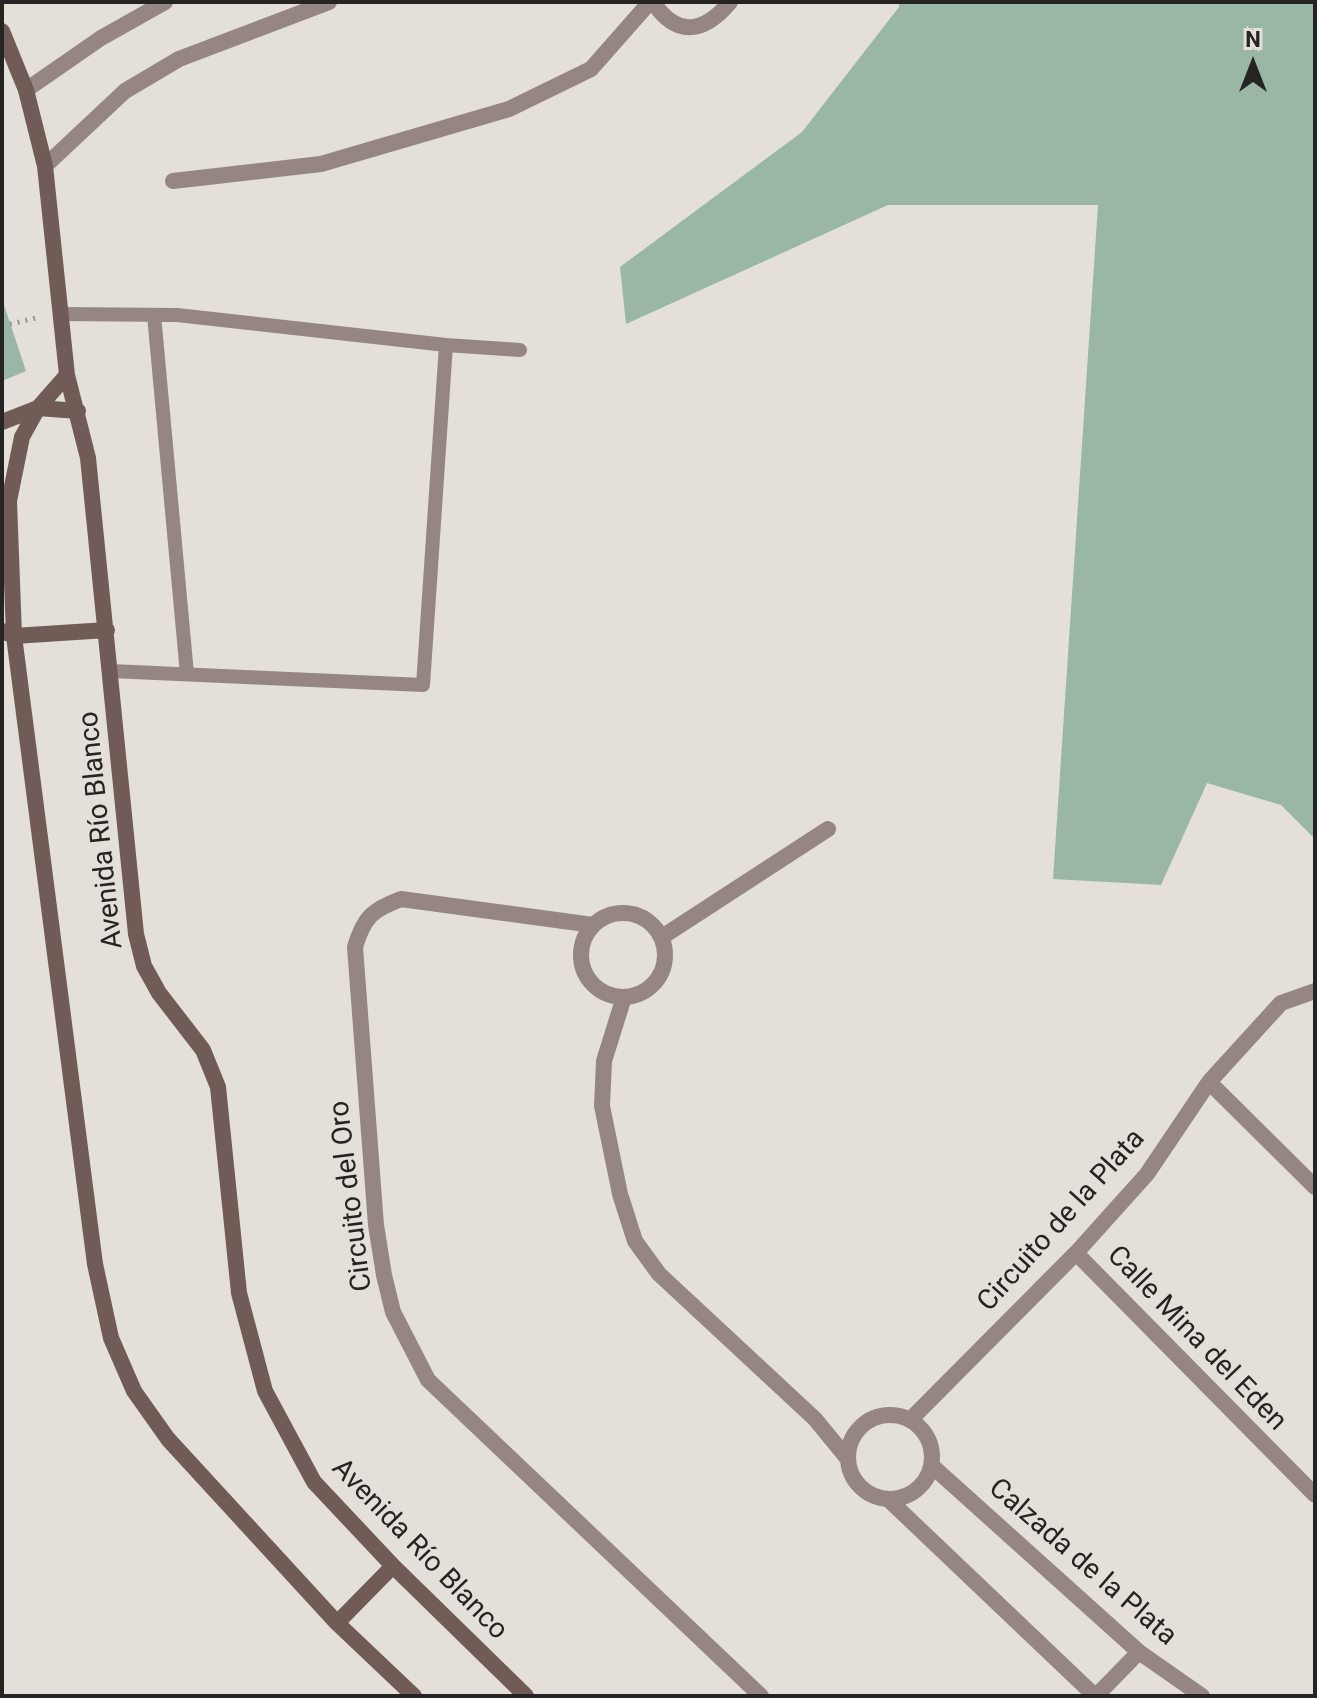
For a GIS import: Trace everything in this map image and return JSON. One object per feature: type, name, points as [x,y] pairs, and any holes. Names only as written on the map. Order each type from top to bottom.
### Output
[{"type":"street","points":[[26,90],[101,38],[165,2]]},
{"type":"street","points":[[45,166],[125,91],[179,59],[329,2]]},
{"type":"street","points":[[173,181],[321,164],[509,109],[591,69],[651,2],[665,20],[676,26],[696,26],[715,19],[730,2]]},
{"type":"street","name":"Avenida Río Blanco","points":[[2,31],[26,90],[45,166],[67,375],[88,458],[136,934],[144,966],[159,993],[203,1050],[218,1087],[239,1293],[265,1391],[314,1482],[393,1566],[526,1696]]},
{"type":"street","points":[[67,375],[38,408],[22,437],[9,501],[8,634],[95,1264],[111,1338],[134,1391],[168,1439],[337,1623],[414,1696]]},
{"type":"street","points":[[2,422],[38,408],[78,411]]},
{"type":"street","points":[[8,634],[107,630]]},
{"type":"street","points":[[662,937],[828,829]]},
{"type":"street","name":"Circuito del Oro","points":[[593,925],[401,899],[377,908],[361,926],[355,947],[376,1225],[384,1275],[393,1312],[428,1380],[761,1696]]},
{"type":"street","points":[[615,914],[639,915],[653,924],[662,937],[666,954],[658,977],[640,994],[624,997],[607,994],[593,985],[584,971],[581,955],[584,939],[593,925],[615,914]]},
{"type":"street","name":"Circuito de la Plata","points":[[910,1420],[1076,1253],[1147,1174],[1209,1082],[1281,1003],[1315,991]]},
{"type":"street","points":[[624,997],[604,1061],[602,1106],[620,1194],[635,1241],[659,1274],[815,1419],[847,1458]]},
{"type":"street","points":[[1209,1082],[1315,1187]]},
{"type":"street","name":"Calle Mina del Eden","points":[[1076,1253],[1315,1495]]},
{"type":"street","points":[[889,1500],[917,1490],[931,1465],[928,1439],[910,1420],[881,1416],[868,1421],[849,1443],[847,1458],[850,1474],[860,1487],[874,1496],[889,1500],[1095,1696],[1139,1652]]},
{"type":"street","name":"Calzada de la Plata","points":[[931,1465],[1139,1652],[1202,1696]]},
{"type":"street","points":[[337,1623],[393,1566]]},
{"type":"lane","points":[[60,314],[154,315],[520,350]]},
{"type":"lane","points":[[154,315],[187,674]]},
{"type":"lane","points":[[111,671],[423,685],[446,345]]},
{"type":"path","points":[[2,326],[60,314]]},
{"type":"green space","points":[[899,2],[1315,2],[1315,839],[1281,805],[1207,783],[1161,885],[1053,879],[1098,205],[888,205],[626,324],[620,267],[802,132],[899,7]]},
{"type":"green space","points":[[2,299],[26,371],[2,381]]}]
